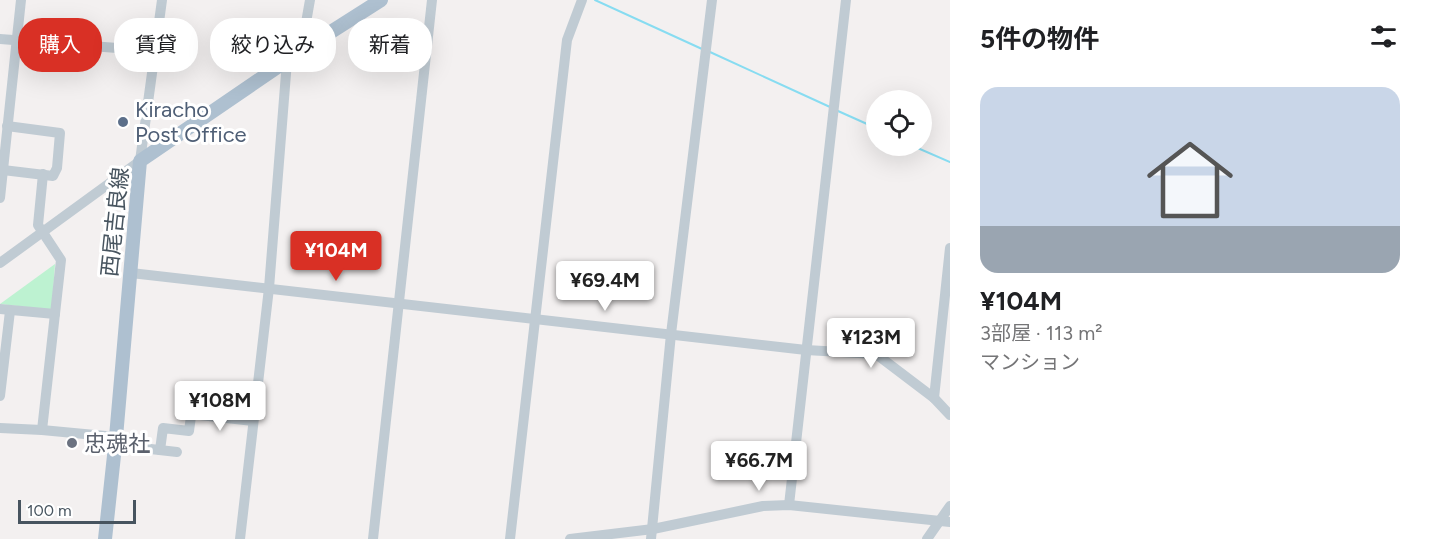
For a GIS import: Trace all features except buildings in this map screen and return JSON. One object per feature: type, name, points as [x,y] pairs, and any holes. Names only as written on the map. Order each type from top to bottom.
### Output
[{"type":"main road","name":"西尾吉良線","points":[[336,29],[381,0]]},
{"type":"main road","name":"西尾吉良線","points":[[105,539],[116,441],[140,161],[271,72]]},
{"type":"street","points":[[0,198],[21,0]]},
{"type":"street","points":[[160,18],[162,0]]},
{"type":"street","points":[[307,18],[310,0]]},
{"type":"street","points":[[373,539],[432,0]]},
{"type":"street","points":[[510,539],[567,40],[582,0]]},
{"type":"street","points":[[652,534],[671,334],[712,0]]},
{"type":"street","points":[[789,505],[846,0]]},
{"type":"street","points":[[0,39],[114,48]]},
{"type":"street","points":[[0,263],[140,161],[153,72]]},
{"type":"street","points":[[240,539],[269,288],[286,72]]},
{"type":"street","points":[[3,170],[53,176],[57,168],[60,133],[7,126]]},
{"type":"street","points":[[42,430],[61,260],[38,225],[43,174]]},
{"type":"street","points":[[934,398],[950,248]]},
{"type":"street","points":[[131,273],[806,350],[876,354],[934,398],[950,415]]},
{"type":"street","points":[[0,396],[5,310],[55,314]]},
{"type":"street","points":[[160,450],[163,428],[189,431],[194,394],[255,401]]},
{"type":"street","points":[[191,414],[253,421]]},
{"type":"street","points":[[0,429],[42,430],[177,452]]},
{"type":"street","points":[[570,539],[652,534],[763,506],[789,505],[945,521]]},
{"type":"street","points":[[927,539],[945,521],[950,506]]},
{"type":"green space","points":[[55,264],[52,310],[0,304]]},
{"type":"waterway","points":[[595,0],[702,49]]},
{"type":"waterway","points":[[710,52],[830,107]]},
{"type":"waterway","points":[[838,111],[866,124]]},
{"type":"waterway","points":[[932,154],[950,162]]},
{"type":"place","name":"Kiracho Post Office","points":[[123,122]]},
{"type":"place","name":"忠魂社","points":[[72,443]]}]
